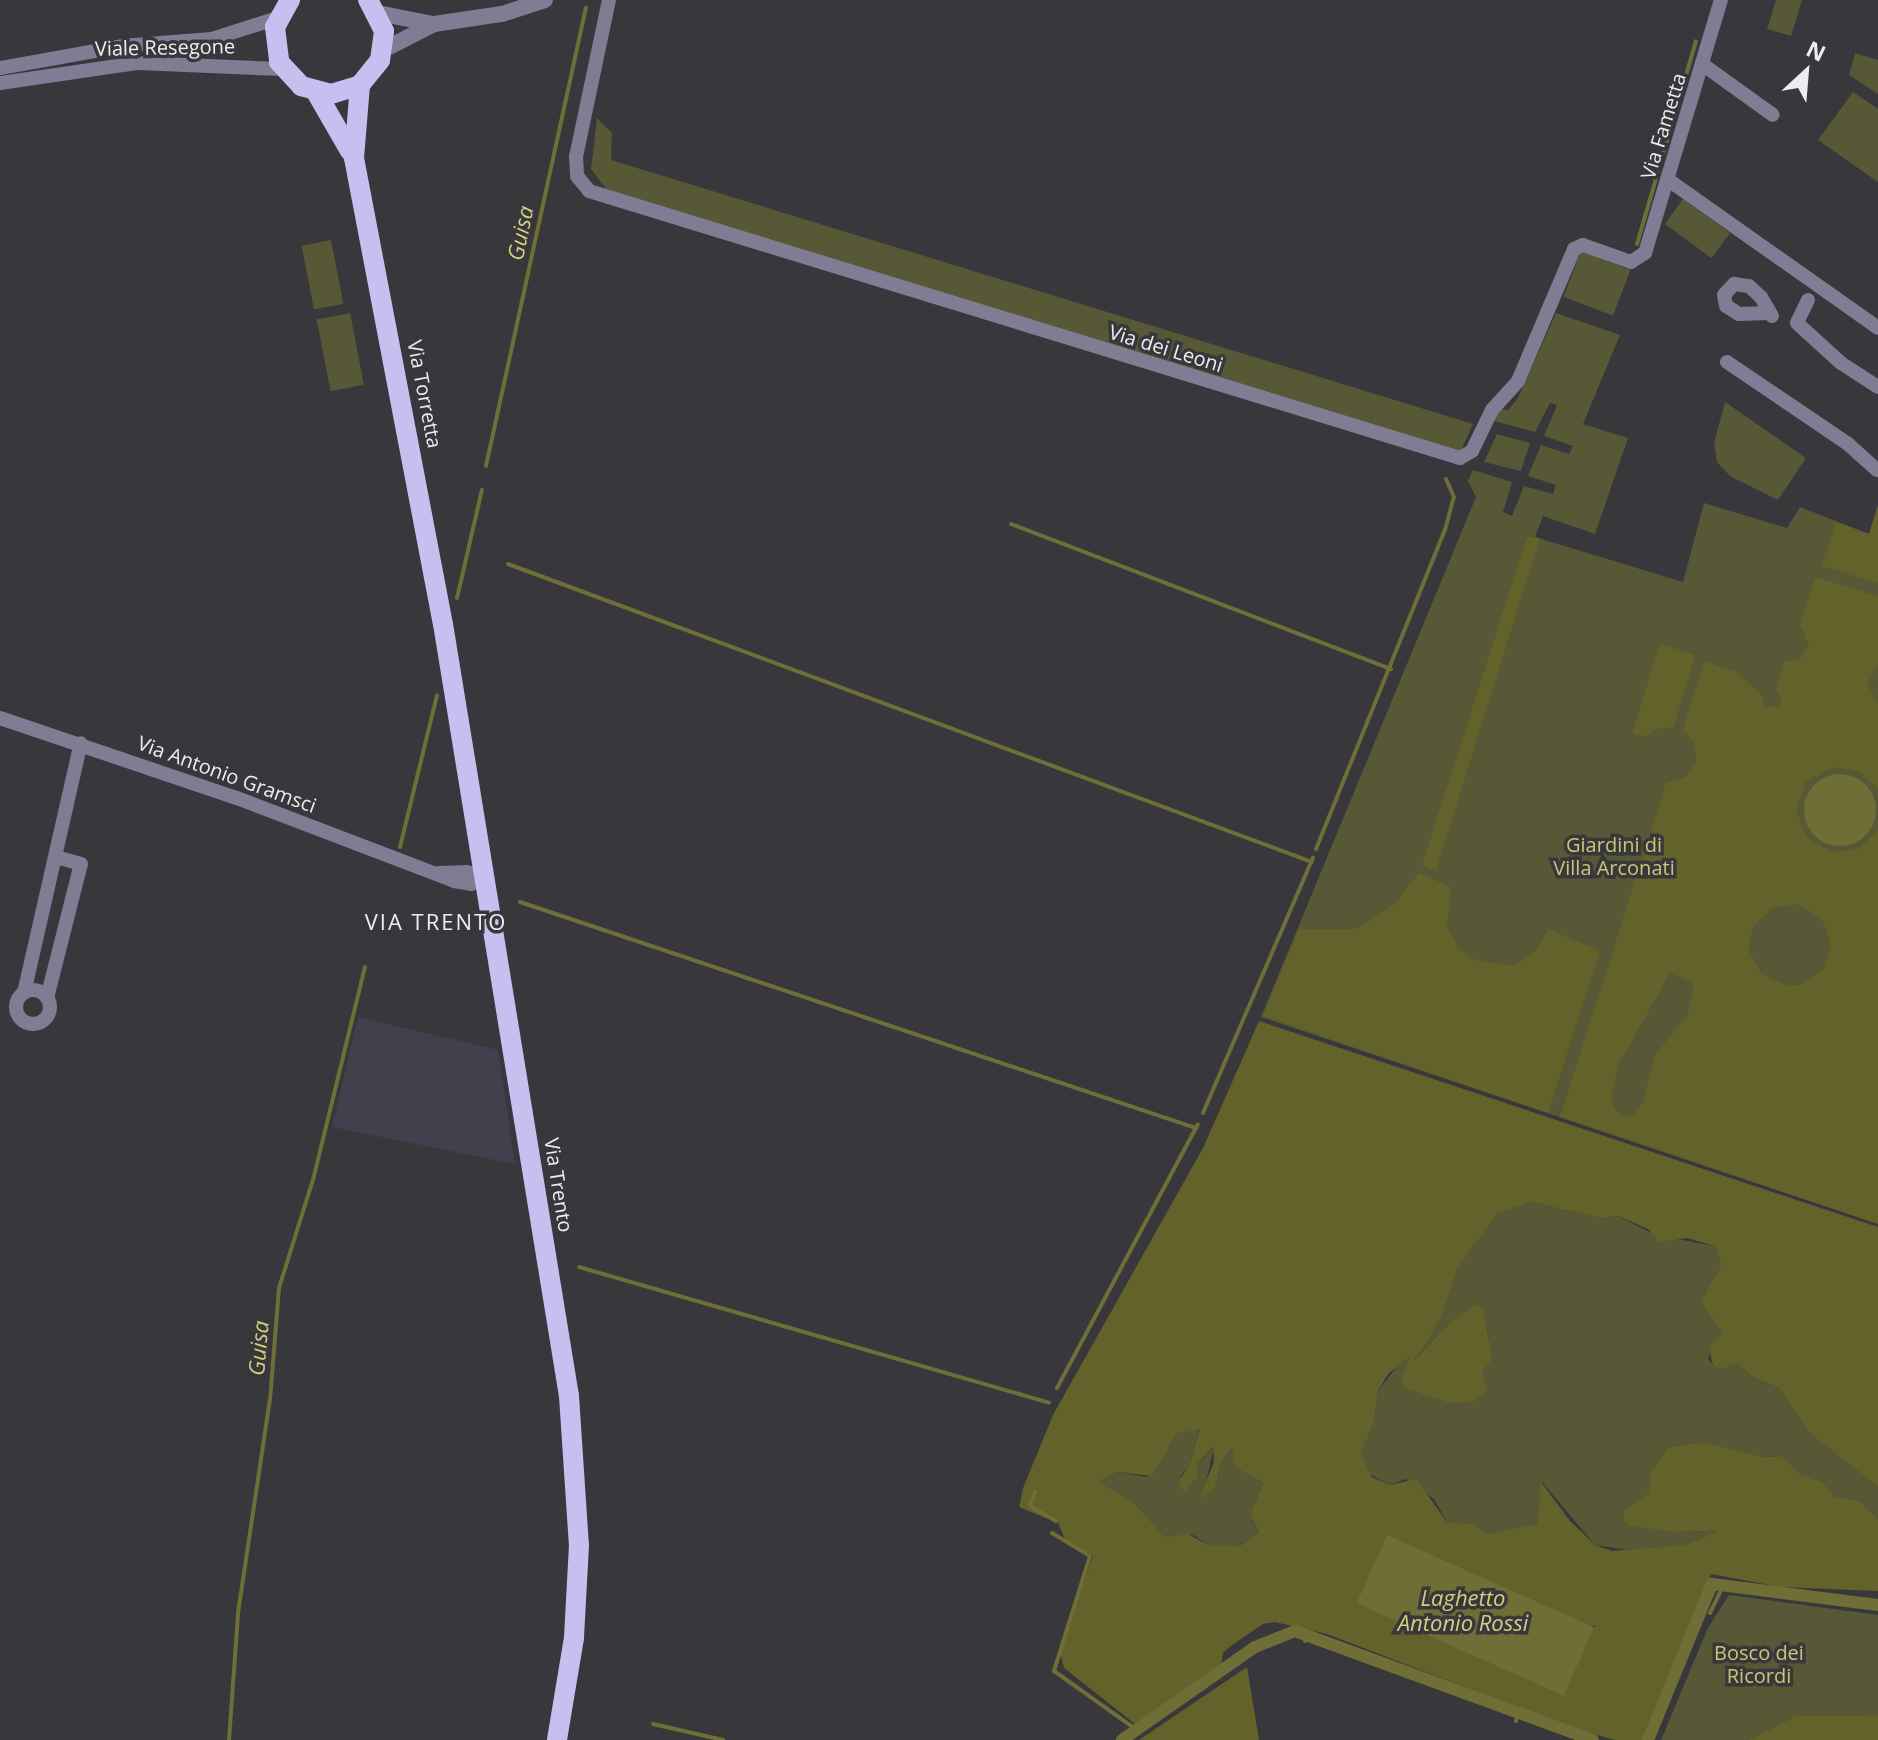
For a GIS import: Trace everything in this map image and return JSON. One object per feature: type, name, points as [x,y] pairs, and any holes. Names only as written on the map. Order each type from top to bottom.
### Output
[{"type":"main road","points":[[290,0],[278,18],[274,45],[283,69],[316,92],[339,93],[360,85],[375,70],[383,50],[373,6]]},
{"type":"main road","name":"Via Torretta","points":[[360,85],[354,158],[446,640]]},
{"type":"main road","name":"Via Torretta","points":[[316,92],[354,158]]},
{"type":"main road","name":"Via Trento","points":[[446,640],[486,878],[576,1471],[576,1616],[557,1740]]},
{"type":"street","points":[[383,50],[434,24],[502,14],[545,0]]},
{"type":"street","name":"Via dei Leoni","points":[[609,0],[576,169],[589,191],[1460,458],[1472,451],[1492,410],[1515,386],[1574,249],[1583,245],[1637,261]]},
{"type":"street","name":"Via Fametta","points":[[1637,261],[1651,239],[1721,0]]},
{"type":"street","points":[[373,6],[434,24]]},
{"type":"street","name":"Viale Resegone","points":[[0,68],[122,46],[212,39],[278,18]]},
{"type":"street","name":"Viale Resegone","points":[[0,83],[137,63],[283,69]]},
{"type":"street","points":[[1702,64],[1773,115]]},
{"type":"street","points":[[1667,179],[1750,237],[1814,291],[1878,328]]},
{"type":"street","points":[[1814,291],[1781,319],[1878,387]]},
{"type":"street","points":[[1727,362],[1848,444],[1878,473]]},
{"type":"street","name":"Via Antonio Gramsci","points":[[0,718],[81,743],[439,873],[467,872],[486,878]]},
{"type":"street","points":[[57,857],[81,864],[47,998],[49,1013],[36,1024],[20,1019],[20,998],[57,857],[81,743]]},
{"type":"street","points":[[0,1000],[20,998],[34,990],[47,998]]},
{"type":"shaded area","points":[[1878,505],[1878,583],[1821,566],[1836,522],[1869,534]]},
{"type":"shaded area","points":[[1527,537],[1540,538],[1436,871],[1422,865]]},
{"type":"shaded area","points":[[1815,577],[1878,596],[1878,665],[1867,684],[1878,703],[1878,789],[1859,771],[1832,767],[1806,782],[1796,809],[1806,837],[1831,852],[1859,849],[1878,830],[1878,1224],[1560,1117],[1642,859],[1656,845],[1651,830],[1666,783],[1685,778],[1696,763],[1695,744],[1683,730],[1704,661],[1737,672],[1762,696],[1765,706],[1777,707],[1782,699],[1775,689],[1784,661],[1799,660],[1809,646],[1800,624]],"holes":[[[1798,904],[1822,919],[1831,944],[1823,970],[1800,985],[1786,985],[1761,974],[1749,951],[1750,938],[1754,925],[1772,908]],[[1670,973],[1694,983],[1688,1014],[1655,1055],[1643,1101],[1634,1114],[1623,1116],[1614,1109],[1611,1096],[1619,1064]]]},
{"type":"shaded area","points":[[1660,643],[1695,655],[1674,727],[1655,729],[1645,737],[1632,734]]},
{"type":"shaded area","points":[[1419,873],[1451,887],[1447,925],[1458,948],[1477,961],[1515,966],[1536,950],[1549,929],[1600,951],[1548,1113],[1263,1016],[1299,929],[1356,929],[1394,905]]},
{"type":"shaded area","points":[[358,1017],[498,1050],[515,1164],[332,1127]]},
{"type":"shaded area","points":[[1259,1021],[1878,1227],[1878,1487],[1809,1433],[1779,1388],[1750,1376],[1738,1363],[1721,1369],[1713,1365],[1709,1348],[1722,1334],[1701,1301],[1721,1265],[1715,1246],[1687,1238],[1659,1242],[1648,1229],[1618,1216],[1599,1218],[1532,1202],[1497,1213],[1457,1270],[1441,1319],[1414,1361],[1453,1319],[1477,1304],[1484,1309],[1492,1359],[1482,1372],[1488,1392],[1472,1402],[1449,1403],[1403,1387],[1402,1374],[1411,1355],[1388,1374],[1378,1391],[1374,1422],[1361,1455],[1372,1477],[1390,1485],[1416,1479],[1447,1522],[1474,1524],[1488,1534],[1537,1524],[1541,1482],[1570,1521],[1595,1545],[1612,1551],[1685,1545],[1717,1531],[1675,1532],[1629,1526],[1623,1519],[1624,1510],[1649,1492],[1650,1472],[1668,1447],[1706,1442],[1764,1457],[1782,1456],[1801,1475],[1823,1482],[1834,1496],[1861,1501],[1878,1519],[1878,1591],[1780,1587],[1711,1574],[1642,1740],[1615,1740],[1566,1726],[1327,1634],[1275,1622],[1263,1624],[1232,1645],[1223,1653],[1221,1666],[1135,1724],[1064,1668],[1060,1653],[1093,1555],[1066,1541],[1058,1523],[1019,1507],[1023,1488],[1053,1415],[1203,1148]],"holes":[[[1200,1429],[1189,1466],[1178,1482],[1184,1492],[1197,1478],[1197,1464],[1213,1447],[1214,1462],[1199,1499],[1215,1488],[1222,1460],[1232,1449],[1235,1467],[1264,1483],[1250,1515],[1259,1532],[1239,1546],[1210,1546],[1188,1534],[1165,1537],[1133,1501],[1099,1482],[1116,1472],[1152,1476],[1176,1434]],[[1358,1604],[1595,1626],[1564,1694]]]},
{"type":"shaded area","points":[[1247,1667],[1259,1740],[1139,1740]]},
{"type":"shaded area","points":[[1878,1715],[1878,1740],[1748,1740],[1795,1716]]},
{"type":"green space","points":[[1776,0],[1802,0],[1791,36],[1767,29]]},
{"type":"green space","points":[[1855,53],[1878,60],[1878,94],[1849,75]]},
{"type":"green space","points":[[1853,92],[1878,109],[1878,182],[1818,140]]},
{"type":"green space","points":[[597,118],[612,133],[611,160],[1473,424],[1459,455],[607,190],[591,169]]},
{"type":"green space","points":[[1683,199],[1730,233],[1712,258],[1665,224]]},
{"type":"green space","points":[[331,240],[343,304],[314,310],[302,246]]},
{"type":"green space","points":[[1581,251],[1630,270],[1613,316],[1563,297]]},
{"type":"green space","points":[[350,313],[364,385],[331,391],[317,319]]},
{"type":"green space","name":"Giardini di Villa Arconati","points":[[1556,313],[1620,335],[1583,424],[1628,438],[1595,534],[1543,516],[1535,537],[1683,582],[1704,503],[1787,528],[1800,507],[1869,534],[1878,505],[1878,1224],[1261,1017],[1476,497],[1468,481],[1473,470],[1512,482],[1503,512],[1512,516],[1524,486],[1553,494],[1556,485],[1528,476],[1541,445],[1569,454],[1573,446],[1544,436],[1557,405],[1550,403],[1535,432],[1494,421],[1499,409],[1508,410],[1518,398]]},
{"type":"green space","points":[[1725,402],[1806,458],[1778,500],[1730,476],[1717,462],[1714,443]]},
{"type":"green space","points":[[1497,434],[1530,443],[1521,471],[1484,462]]},
{"type":"green space","points":[[1532,1202],[1599,1218],[1618,1216],[1655,1235],[1715,1246],[1721,1265],[1701,1301],[1722,1334],[1708,1358],[1713,1365],[1738,1363],[1750,1376],[1779,1388],[1809,1433],[1878,1487],[1878,1519],[1861,1501],[1834,1496],[1823,1482],[1801,1475],[1782,1456],[1764,1457],[1706,1442],[1668,1447],[1650,1472],[1649,1492],[1624,1510],[1623,1519],[1675,1532],[1717,1531],[1685,1545],[1635,1551],[1595,1545],[1542,1482],[1537,1524],[1488,1535],[1474,1524],[1447,1522],[1434,1499],[1406,1479],[1390,1485],[1366,1472],[1361,1455],[1374,1422],[1378,1391],[1402,1360],[1412,1355],[1402,1374],[1482,1372],[1489,1339],[1484,1310],[1453,1319],[1412,1363],[1441,1319],[1457,1270],[1497,1212]]},
{"type":"green space","points":[[1200,1428],[1189,1466],[1180,1477],[1194,1483],[1197,1464],[1214,1447],[1205,1486],[1215,1488],[1222,1460],[1233,1449],[1235,1466],[1264,1483],[1252,1520],[1259,1532],[1238,1546],[1210,1546],[1193,1535],[1165,1537],[1133,1501],[1099,1482],[1116,1472],[1147,1477],[1176,1434]]},
{"type":"green space","name":"Bosco dei Ricordi","points":[[1729,1595],[1878,1615],[1878,1715],[1795,1716],[1748,1740],[1661,1740],[1708,1628]]},
{"type":"water","points":[[1833,774],[1847,774],[1866,784],[1876,803],[1876,817],[1866,836],[1847,846],[1833,846],[1814,836],[1804,817],[1804,803],[1814,784]]},
{"type":"water","name":"Laghetto Antonio Rossi","points":[[1387,1535],[1594,1627],[1564,1696],[1356,1604]]},
{"type":"waterway","name":"Guisa","points":[[486,466],[586,8]]},
{"type":"waterway","points":[[1637,244],[1696,41]]},
{"type":"waterway","points":[[1316,849],[1445,530],[1454,497],[1446,479]]},
{"type":"waterway","name":"Guisa","points":[[457,598],[482,490]]},
{"type":"waterway","points":[[1011,524],[1391,669]]},
{"type":"waterway","points":[[508,564],[1312,862]]},
{"type":"waterway","name":"Guisa","points":[[400,847],[437,695]]},
{"type":"waterway","points":[[1203,1113],[1313,858]]},
{"type":"waterway","points":[[520,902],[1196,1128]]},
{"type":"waterway","name":"Guisa","points":[[229,1740],[238,1613],[270,1400],[279,1288],[314,1176],[365,967]]},
{"type":"waterway","points":[[1057,1388],[1198,1124]]},
{"type":"waterway","points":[[579,1267],[1049,1403]]},
{"type":"waterway","points":[[1035,1492],[1030,1506],[1056,1521]]},
{"type":"waterway","points":[[1052,1533],[1090,1556],[1054,1671],[1137,1730]]},
{"type":"waterway","points":[[1648,1740],[1712,1584],[1878,1605]]},
{"type":"waterway","points":[[1710,1613],[1724,1584]]},
{"type":"waterway","points":[[1122,1740],[1255,1647],[1295,1631],[1593,1740]]},
{"type":"waterway","points":[[1305,1641],[1309,1633]]},
{"type":"waterway","points":[[1516,1721],[1518,1713]]},
{"type":"waterway","points":[[653,1724],[723,1740]]},
{"type":"district","name":"VIA TRENTO","points":[[436,922]]}]
